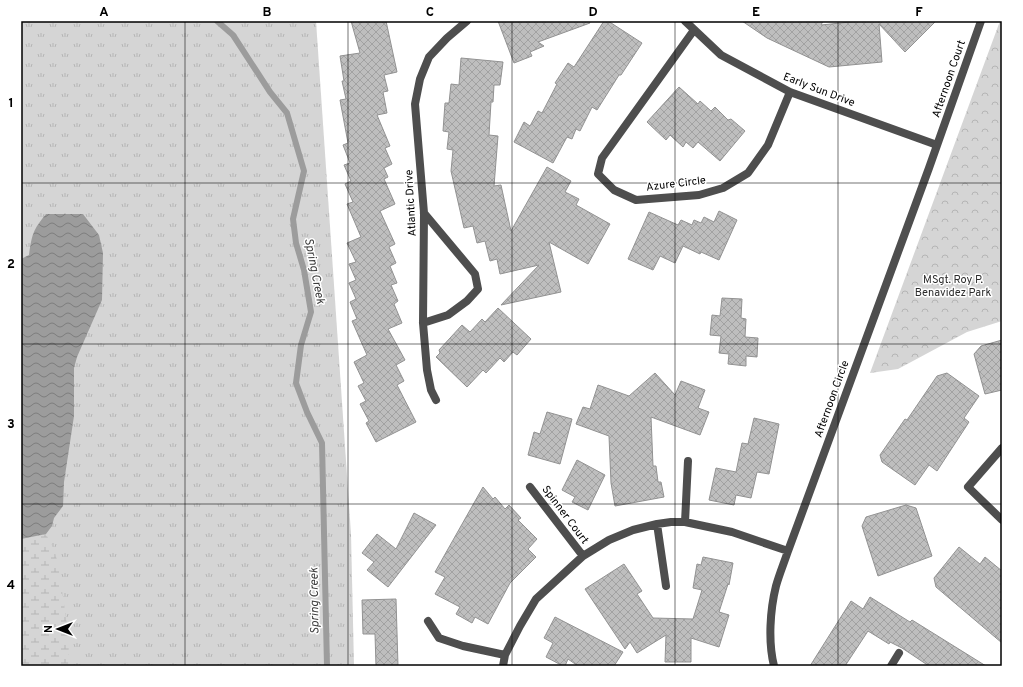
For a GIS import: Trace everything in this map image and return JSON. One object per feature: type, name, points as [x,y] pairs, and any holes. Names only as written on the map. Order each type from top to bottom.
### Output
[{"type":"street","name":"Atlantic Drive","points":[[436,400],[431,390],[427,370],[423,323],[424,213],[415,104],[420,79],[429,58],[447,38],[467,21]]},
{"type":"street","name":"Early Sun Drive","points":[[685,21],[721,55],[790,92],[937,145]]},
{"type":"street","name":"Afternoon Court","points":[[937,145],[981,21]]},
{"type":"street","name":"Azure Circle","points":[[694,30],[602,158],[598,174],[614,190],[636,200],[699,195],[723,188],[748,174],[768,145],[790,92]]},
{"type":"street","name":"Afternoon Circle","points":[[774,666],[771,634],[776,587],[937,145]]},
{"type":"street","points":[[423,323],[448,315],[467,301],[478,289],[475,274],[424,213]]},
{"type":"street","points":[[1002,448],[968,486],[1002,520]]},
{"type":"street","points":[[685,522],[688,461]]},
{"type":"street","name":"Spinner Court","points":[[530,486],[583,556]]},
{"type":"street","points":[[503,666],[505,654],[536,599],[583,556],[609,540],[633,530],[657,524],[685,522],[732,532],[788,551]]},
{"type":"street","points":[[657,524],[666,586]]},
{"type":"street","points":[[428,621],[439,638],[463,646],[505,654]]},
{"type":"street","points":[[891,666],[899,654]]},
{"type":"green space","points":[[21,21],[316,21],[351,534],[354,666],[21,666]]},
{"type":"green space","name":"MSgt. Roy P. Benavidez Park","points":[[1000,21],[1002,21],[1002,321],[967,332],[898,369],[870,373]]},
{"type":"green space","points":[[46,534],[55,552],[59,569],[69,639],[68,666],[21,666],[21,539]]},
{"type":"water","points":[[46,214],[83,214],[99,235],[103,253],[102,300],[77,357],[74,368],[74,416],[64,482],[63,506],[54,518],[52,526],[46,534],[21,539],[21,259],[29,255],[34,233],[38,224]]},
{"type":"building","points":[[351,21],[386,21],[397,72],[384,75],[388,91],[383,92],[387,113],[377,115],[390,146],[385,148],[392,164],[384,168],[388,177],[384,179],[395,204],[380,211],[395,244],[389,247],[396,263],[390,266],[397,283],[391,285],[398,301],[394,304],[402,323],[388,329],[405,360],[396,365],[404,381],[397,385],[416,422],[376,442],[366,423],[369,421],[360,404],[366,401],[358,386],[364,383],[354,362],[367,355],[352,321],[357,319],[350,302],[356,299],[349,283],[356,280],[349,264],[356,262],[347,243],[361,237],[347,204],[353,202],[345,184],[351,181],[344,165],[350,163],[343,145],[348,143],[340,100],[346,99],[342,81],[344,81],[340,56],[360,53]]},
{"type":"building","points":[[498,21],[589,21],[590,23],[538,42],[544,46],[530,52],[532,56],[514,63]]},
{"type":"building","points":[[604,21],[608,21],[642,43],[621,75],[619,75],[597,110],[592,107],[580,131],[576,129],[572,139],[567,137],[553,163],[514,142],[524,122],[530,126],[538,111],[542,113],[557,84],[555,83],[568,63],[574,67]]},
{"type":"building","points":[[742,21],[823,21],[821,25],[860,21],[936,21],[905,52],[879,24],[882,62],[829,67],[767,38]]},
{"type":"building","points":[[461,58],[503,62],[500,85],[494,85],[493,102],[491,102],[489,135],[498,136],[494,186],[501,185],[511,231],[547,167],[571,181],[565,192],[579,199],[576,205],[610,224],[588,264],[549,242],[561,292],[501,305],[539,265],[500,274],[497,259],[490,261],[485,241],[477,243],[473,226],[464,228],[451,171],[453,150],[447,149],[449,132],[443,131],[445,103],[449,103],[451,84],[459,85]]},
{"type":"building","points":[[679,87],[698,104],[700,101],[711,111],[715,107],[728,120],[731,119],[745,131],[720,161],[698,142],[693,148],[686,142],[683,147],[670,135],[666,140],[647,122]]},
{"type":"building","points":[[719,211],[737,220],[719,260],[701,252],[700,254],[683,246],[675,263],[660,256],[653,270],[628,259],[649,212],[678,225],[681,220],[692,225],[694,220],[701,223],[704,217],[714,222]]},
{"type":"building","points":[[722,298],[742,299],[741,318],[746,319],[745,337],[758,338],[757,357],[746,356],[746,366],[728,364],[729,354],[719,353],[721,336],[710,335],[712,315],[720,316]]},
{"type":"building","points":[[498,308],[531,339],[517,355],[513,352],[504,362],[500,358],[486,373],[483,370],[467,387],[436,357],[440,353],[439,350],[462,325],[470,332],[482,319],[485,322]]},
{"type":"building","points":[[1002,340],[1002,390],[985,394],[974,354],[981,346]]},
{"type":"building","points":[[655,373],[675,395],[681,381],[705,390],[698,408],[709,412],[700,435],[651,417],[653,466],[656,466],[658,482],[661,482],[664,497],[615,506],[611,483],[609,436],[576,424],[583,407],[590,409],[598,385],[629,396]]},
{"type":"building","points":[[947,373],[979,396],[964,418],[969,422],[937,471],[929,465],[915,485],[882,462],[880,455],[905,419],[907,420],[937,376]]},
{"type":"building","points":[[547,412],[572,419],[560,464],[528,455],[534,432],[540,434]]},
{"type":"building","points":[[754,418],[779,424],[769,474],[757,472],[751,498],[736,495],[734,505],[709,500],[716,468],[736,472],[742,443],[748,444]]},
{"type":"building","points":[[577,460],[605,475],[588,510],[572,502],[575,497],[562,490]]},
{"type":"building","points":[[483,487],[493,499],[495,497],[505,509],[509,505],[521,518],[518,520],[537,539],[528,549],[536,557],[510,583],[488,624],[475,617],[472,623],[456,614],[460,607],[435,594],[445,577],[435,572]]},
{"type":"building","points":[[906,505],[916,508],[932,556],[878,576],[862,526],[866,517]]},
{"type":"building","points":[[414,513],[436,525],[388,587],[367,570],[374,562],[362,553],[377,534],[396,549]]},
{"type":"building","points":[[959,547],[980,564],[985,557],[1002,571],[1002,643],[936,587],[934,578]]},
{"type":"building","points":[[703,557],[733,563],[729,585],[728,584],[719,612],[729,615],[719,647],[691,638],[691,662],[665,662],[666,635],[637,653],[630,642],[625,649],[585,589],[624,564],[642,591],[637,594],[653,618],[693,619],[702,590],[693,588],[697,564],[701,565]]},
{"type":"building","points":[[870,597],[910,622],[912,620],[986,666],[929,666],[902,648],[890,642],[889,644],[868,631],[845,666],[810,666],[851,601],[863,609]]},
{"type":"building","points":[[396,599],[398,666],[376,666],[375,634],[363,634],[362,600]]},
{"type":"building","points":[[555,617],[623,652],[614,666],[578,666],[568,659],[565,666],[563,666],[546,657],[553,643],[544,638]]},
{"type":"waterway","name":"Spring Creek","points":[[217,21],[233,35],[270,92],[287,113],[304,171],[293,219],[296,243],[304,270],[311,312],[301,345],[296,383],[307,412],[322,443],[327,666]]}]
